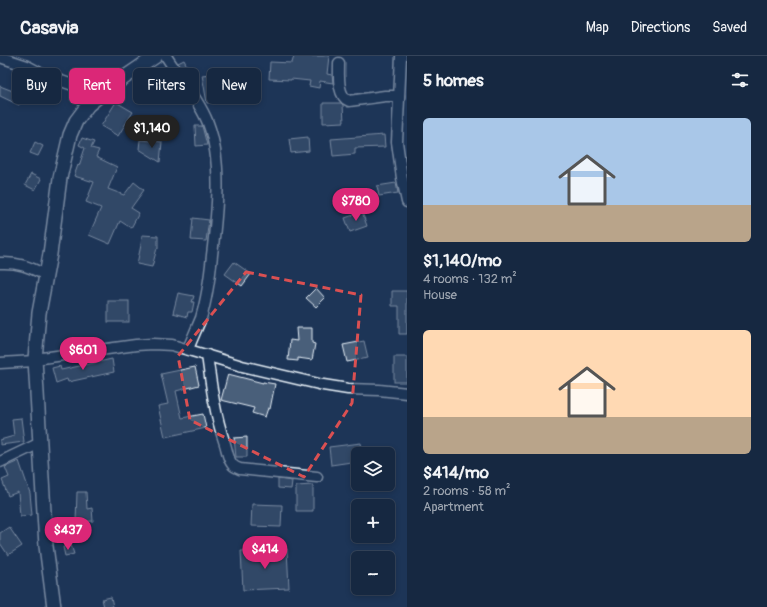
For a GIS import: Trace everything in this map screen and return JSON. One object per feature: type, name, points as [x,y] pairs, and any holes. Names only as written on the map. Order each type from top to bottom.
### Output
[{"type":"street","points":[[125,77],[156,56]]},
{"type":"street","points":[[166,56],[193,94],[204,113],[213,137],[217,164],[216,222],[208,285],[201,318],[188,349]]},
{"type":"street","points":[[401,56],[398,153],[407,202]]},
{"type":"street","points":[[0,57],[27,66],[42,74],[69,84]]},
{"type":"street","points":[[339,64],[341,94],[344,99],[349,101],[385,96],[399,96]]},
{"type":"street","points":[[54,607],[46,546],[35,360],[39,313],[60,178],[70,135],[76,121],[89,104]]},
{"type":"street","points":[[0,263],[12,262],[46,275]]},
{"type":"street","points":[[0,363],[35,360],[153,344],[172,345],[242,366],[323,385],[348,389],[407,393]]},
{"type":"street","points":[[207,355],[215,409],[222,436],[233,466],[240,469],[317,477]]},
{"type":"street","points":[[0,462],[40,443]]},
{"type":"highlighted area","points":[[246,272],[361,295],[352,403],[304,477],[190,420],[178,356]]},
{"type":"building","points":[[294,56],[329,56],[327,74],[332,75],[333,83],[320,81],[319,88],[309,86],[310,81],[269,79],[270,62],[292,63]]},
{"type":"building","points":[[184,60],[188,68],[182,68],[178,63]]},
{"type":"building","points":[[207,74],[207,103],[202,75]]},
{"type":"building","points":[[0,86],[12,91],[12,102],[0,96]]},
{"type":"building","points":[[323,103],[341,103],[343,105],[344,122],[323,123]]},
{"type":"building","points":[[115,104],[119,104],[133,112],[118,136],[101,126]]},
{"type":"building","points":[[195,126],[202,126],[207,145],[196,146]]},
{"type":"building","points":[[384,135],[385,147],[355,148],[355,154],[333,156],[331,139]]},
{"type":"building","points":[[308,137],[309,151],[291,153],[289,139]]},
{"type":"building","points":[[82,138],[94,142],[91,148],[99,150],[96,157],[117,167],[108,189],[124,195],[134,182],[144,190],[131,208],[139,213],[131,228],[120,221],[110,244],[89,235],[101,208],[86,202],[94,182],[74,176],[85,148],[79,145]]},
{"type":"building","points":[[140,140],[162,142],[160,162],[139,149]]},
{"type":"building","points":[[35,142],[43,146],[38,156],[30,153]]},
{"type":"building","points":[[31,174],[41,179],[35,190],[25,185]]},
{"type":"building","points":[[396,183],[398,193],[379,196],[377,186]]},
{"type":"building","points":[[362,212],[367,226],[350,232],[345,218]]},
{"type":"building","points":[[193,218],[209,220],[206,241],[191,240]]},
{"type":"building","points":[[142,235],[158,236],[158,248],[152,267],[137,264]]},
{"type":"building","points":[[234,262],[251,274],[242,286],[225,274]]},
{"type":"building","points":[[316,288],[325,298],[316,307],[306,298]]},
{"type":"building","points":[[392,291],[407,291],[407,334],[399,334],[399,306],[392,306]]},
{"type":"building","points":[[178,293],[194,296],[192,302],[194,302],[192,312],[188,312],[187,317],[173,313]]},
{"type":"building","points":[[108,301],[129,301],[129,322],[108,322]]},
{"type":"building","points":[[296,328],[312,328],[312,343],[315,344],[312,360],[298,358],[298,361],[288,360],[290,340],[297,341]]},
{"type":"building","points":[[364,341],[368,358],[347,362],[343,345]]},
{"type":"building","points":[[394,357],[407,357],[407,382],[394,382]]},
{"type":"building","points":[[112,359],[114,372],[68,382],[67,379],[56,383],[52,368],[60,366],[61,370]]},
{"type":"building","points":[[195,367],[199,385],[176,391],[182,418],[203,414],[206,428],[165,437],[158,406],[168,404],[161,374]]},
{"type":"building","points":[[228,374],[263,383],[275,384],[270,409],[268,408],[265,417],[252,413],[254,408],[221,400]]},
{"type":"building","points":[[21,418],[24,442],[0,445],[0,440],[14,436],[12,419]]},
{"type":"building","points":[[247,437],[247,457],[236,457],[234,438]]},
{"type":"building","points":[[361,443],[362,447],[351,447],[351,462],[331,465],[329,447]]},
{"type":"building","points":[[19,461],[30,493],[32,515],[20,516],[18,492],[8,496],[2,480],[9,477],[5,467]]},
{"type":"building","points":[[278,479],[292,481],[291,489],[278,488]]},
{"type":"building","points":[[313,485],[313,511],[296,511],[296,486]]},
{"type":"building","points":[[77,492],[86,492],[87,509],[92,508],[93,521],[76,522]]},
{"type":"building","points":[[252,504],[282,505],[281,527],[251,526]]},
{"type":"building","points":[[9,527],[22,546],[8,555],[0,543],[0,533]]},
{"type":"building","points":[[71,545],[74,554],[65,556],[63,547]]},
{"type":"building","points":[[287,549],[289,588],[243,590],[241,551]]},
{"type":"building","points":[[111,597],[113,607],[104,607],[102,599]]}]
